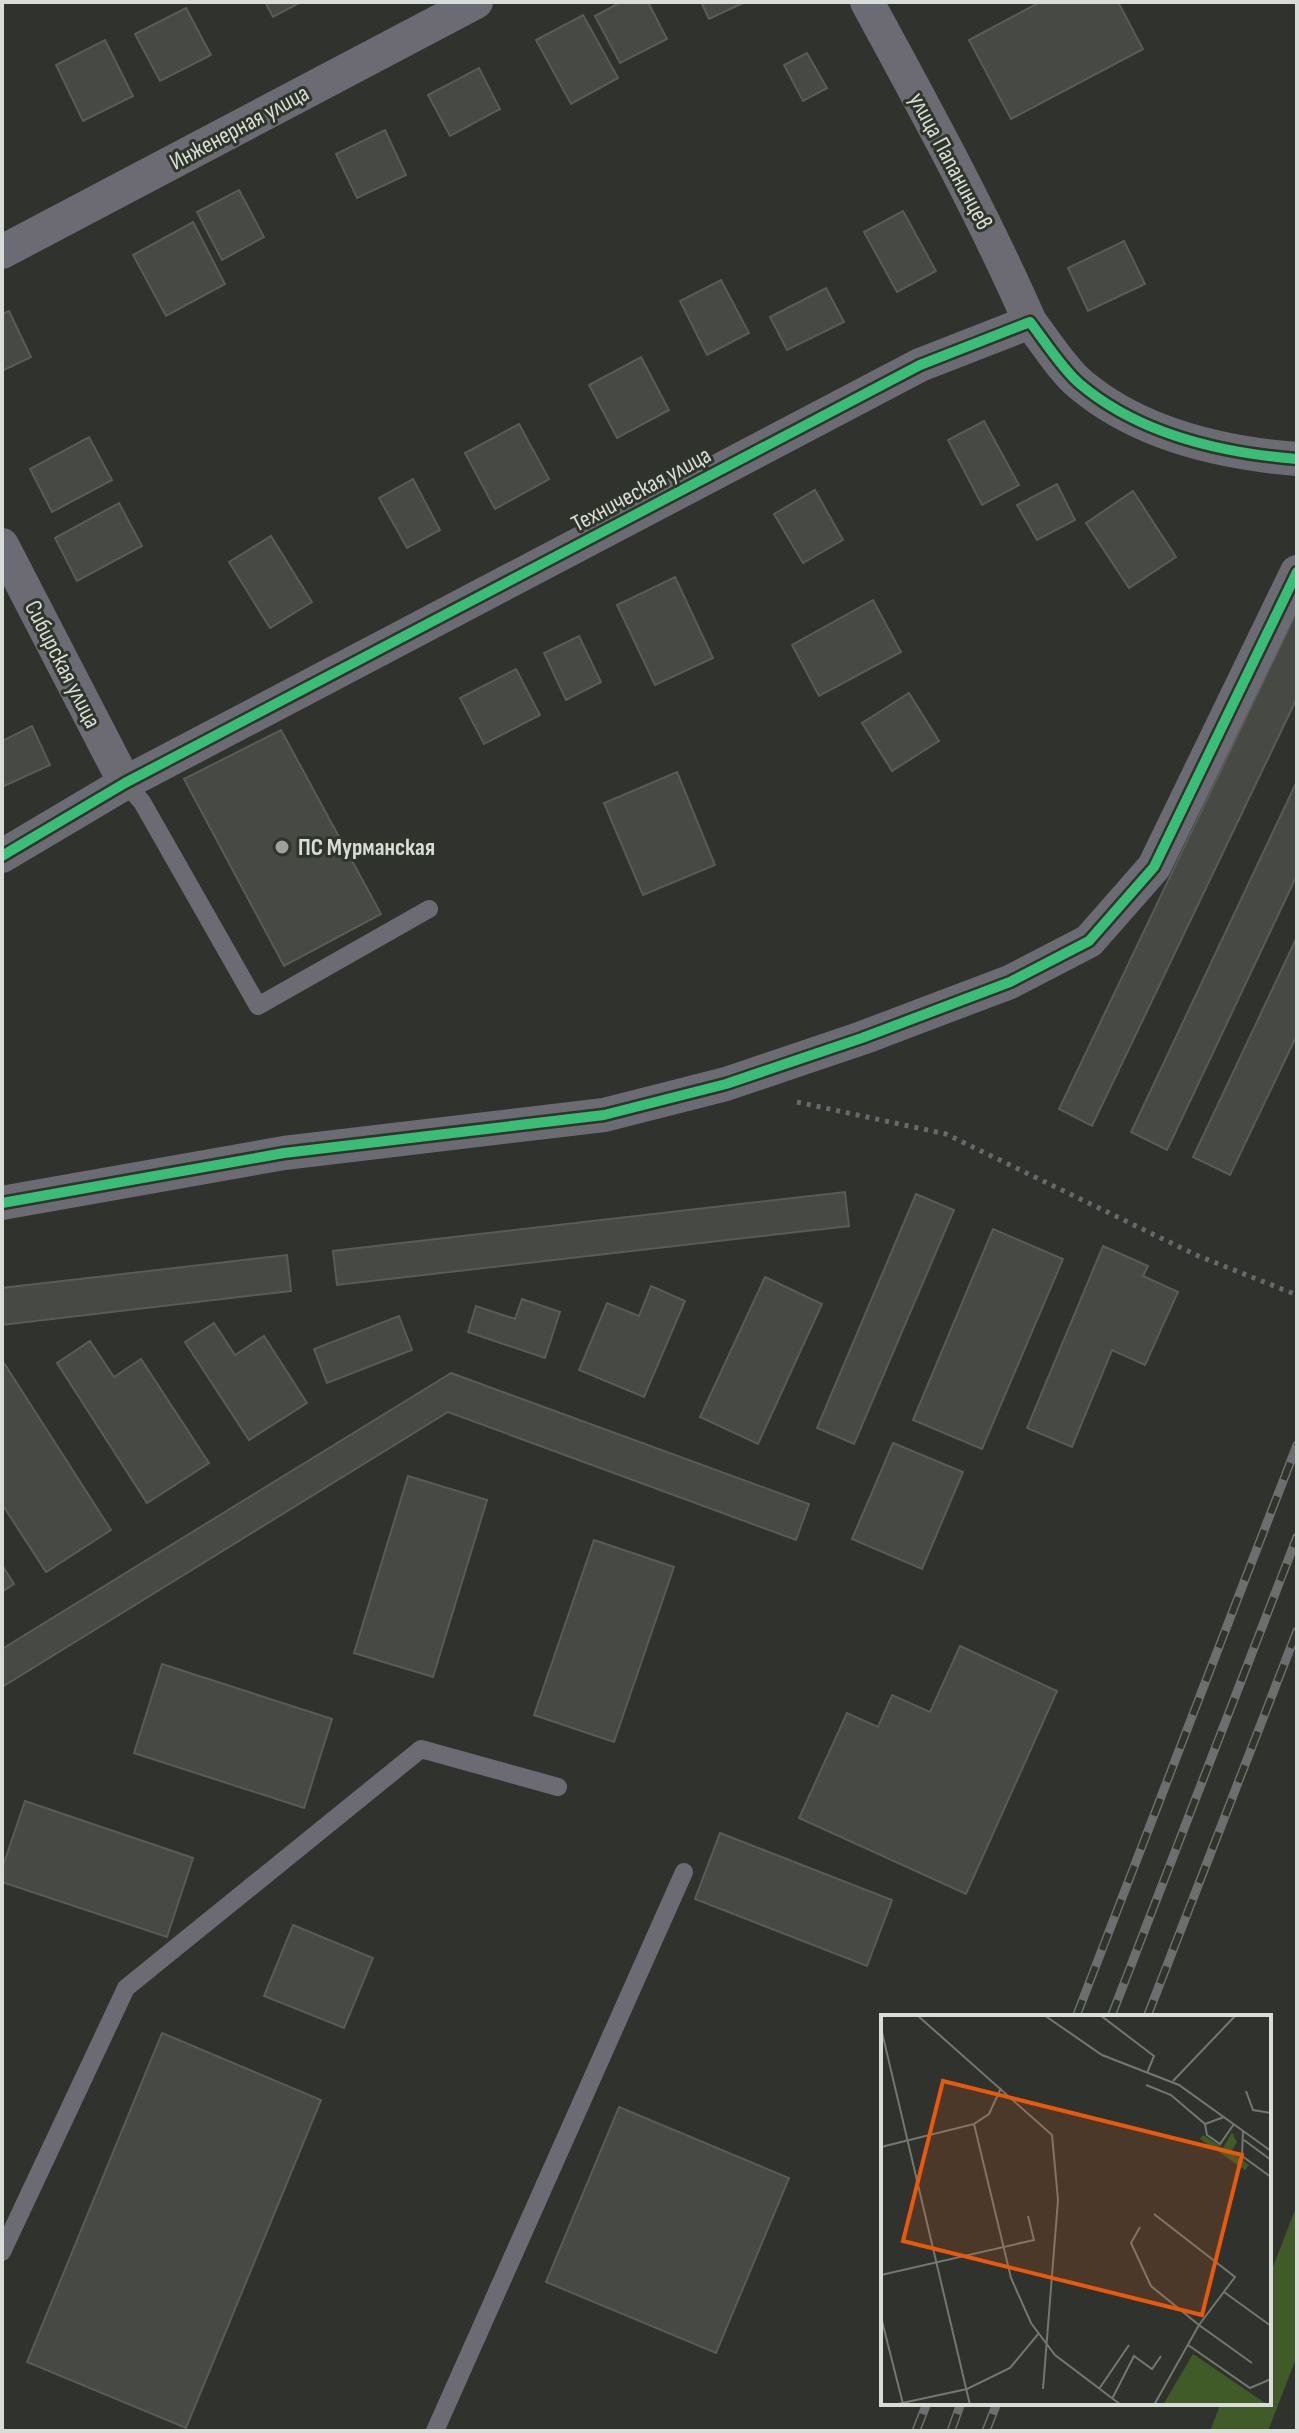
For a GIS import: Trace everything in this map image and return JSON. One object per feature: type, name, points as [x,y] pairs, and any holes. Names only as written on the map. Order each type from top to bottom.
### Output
[{"type":"street","name":"Инженерная улица","points":[[2,252],[476,2]]},
{"type":"street","name":"улица Папанинцев","points":[[867,2],[967,189],[1030,322]]},
{"type":"street","points":[[1030,322],[1078,383],[1129,418],[1184,438],[1254,455],[1297,459]]},
{"type":"street","name":"Техническая улица","points":[[2,856],[125,783],[920,365],[1030,322]]},
{"type":"street","name":"Сибирская улица","points":[[2,545],[125,783]]},
{"type":"street","points":[[2,1203],[284,1153],[604,1115],[726,1084],[862,1038],[1010,982],[1089,941],[1154,867],[1297,572]]},
{"type":"lane","points":[[125,783],[142,802],[258,1006],[429,909]]},
{"type":"lane","points":[[2,2252],[126,1988],[421,1749],[558,1787]]},
{"type":"lane","points":[[435,2431],[684,1872]]},
{"type":"path","points":[[1082,1199],[1196,1255],[1297,1295]]},
{"type":"green space","points":[[1297,2205],[1297,2356],[1268,2431],[1210,2431],[1220,2405],[1271,2405],[1271,2272]]},
{"type":"building","points":[[265,2],[301,2],[273,17]]},
{"type":"building","points":[[621,2],[648,2],[667,39],[620,63],[595,16]]},
{"type":"building","points":[[701,2],[745,2],[709,19]]},
{"type":"building","points":[[1040,2],[1118,2],[1143,49],[1011,119],[969,40]]},
{"type":"building","points":[[186,8],[211,55],[160,81],[135,34]]},
{"type":"building","points":[[583,15],[618,78],[571,104],[536,40]]},
{"type":"building","points":[[105,40],[133,96],[83,121],[56,65]]},
{"type":"building","points":[[807,53],[827,88],[803,101],[784,65]]},
{"type":"building","points":[[479,68],[500,109],[450,136],[428,95]]},
{"type":"building","points":[[385,130],[406,175],[357,198],[336,154]]},
{"type":"building","points":[[239,190],[264,237],[222,260],[197,212]]},
{"type":"building","points":[[903,211],[936,271],[897,292],[864,232]]},
{"type":"building","points":[[193,222],[225,284],[166,316],[133,255]]},
{"type":"building","points":[[1124,241],[1145,284],[1088,311],[1068,268]]},
{"type":"building","points":[[721,280],[749,333],[707,355],[680,301]]},
{"type":"building","points":[[826,288],[844,322],[787,350],[770,317]]},
{"type":"building","points":[[9,311],[31,357],[2,371],[2,314]]},
{"type":"building","points":[[641,357],[669,410],[617,438],[589,385]]},
{"type":"building","points":[[984,421],[1019,485],[982,505],[948,440]]},
{"type":"building","points":[[519,424],[549,479],[495,509],[465,453]]},
{"type":"building","points":[[89,437],[112,480],[52,512],[30,469]]},
{"type":"building","points":[[413,479],[440,530],[407,548],[379,498]]},
{"type":"building","points":[[1057,484],[1075,520],[1037,540],[1017,505]]},
{"type":"building","points":[[815,490],[843,540],[803,563],[774,514]]},
{"type":"building","points":[[1133,491],[1176,557],[1129,588],[1086,523]]},
{"type":"building","points":[[119,503],[142,546],[77,581],[55,538]]},
{"type":"building","points":[[271,536],[312,602],[270,628],[229,562]]},
{"type":"building","points":[[675,577],[713,658],[655,685],[617,605]]},
{"type":"building","points":[[873,600],[901,652],[819,696],[792,645]]},
{"type":"building","points":[[1297,611],[1297,698],[1092,1126],[1059,1109]]},
{"type":"building","points":[[579,636],[601,682],[566,700],[544,653]]},
{"type":"building","points":[[516,669],[540,715],[484,744],[460,698]]},
{"type":"building","points":[[909,693],[939,741],[892,771],[862,723]]},
{"type":"building","points":[[32,726],[50,765],[2,787],[2,741]]},
{"type":"building","name":"ПС Мурманская","points":[[281,730],[381,914],[284,966],[184,779]]},
{"type":"building","points":[[677,772],[715,865],[643,895],[604,803]]},
{"type":"building","points":[[1297,781],[1297,875],[1167,1150],[1131,1132]]},
{"type":"building","points":[[1297,937],[1297,1035],[1230,1175],[1193,1157]]},
{"type":"building","points":[[845,1192],[849,1226],[337,1285],[333,1251]]},
{"type":"building","points":[[916,1194],[954,1210],[854,1444],[817,1428]]},
{"type":"building","points":[[993,1229],[1063,1259],[982,1449],[913,1420]]},
{"type":"building","points":[[1103,1246],[1148,1266],[1143,1276],[1178,1292],[1145,1365],[1112,1350],[1072,1447],[1027,1428]]},
{"type":"building","points":[[287,1255],[291,1291],[2,1325],[2,1288]]},
{"type":"building","points":[[765,1277],[822,1304],[758,1444],[700,1417]]},
{"type":"building","points":[[651,1286],[685,1301],[644,1397],[579,1370],[607,1303],[639,1316]]},
{"type":"building","points":[[522,1299],[560,1312],[545,1358],[468,1332],[476,1306],[515,1319]]},
{"type":"building","points":[[399,1316],[412,1350],[327,1383],[314,1349]]},
{"type":"building","points":[[214,1323],[235,1355],[264,1336],[307,1403],[249,1440],[185,1342]]},
{"type":"building","points":[[90,1341],[114,1377],[141,1359],[209,1463],[147,1503],[57,1363]]},
{"type":"building","points":[[4,1363],[111,1530],[46,1572],[2,1504]]},
{"type":"building","points":[[451,1373],[809,1504],[796,1540],[448,1412],[2,1687],[2,1649]]},
{"type":"building","points":[[893,1443],[963,1472],[922,1569],[852,1539]]},
{"type":"building","points":[[408,1476],[487,1500],[433,1677],[354,1653]]},
{"type":"building","points":[[594,1540],[674,1567],[614,1742],[534,1715]]},
{"type":"building","points":[[2,1565],[14,1584],[2,1592]]},
{"type":"building","points":[[960,1646],[1057,1691],[966,1894],[799,1818],[847,1713],[878,1727],[892,1695],[930,1712]]},
{"type":"building","points":[[162,1664],[332,1719],[304,1808],[134,1753]]},
{"type":"building","points":[[25,1801],[193,1858],[167,1937],[2,1882],[2,1869]]},
{"type":"building","points":[[720,1833],[892,1900],[867,1966],[695,1899]]},
{"type":"building","points":[[293,1925],[373,1958],[344,2028],[264,1996]]},
{"type":"building","points":[[162,2033],[321,2100],[186,2428],[27,2362]]},
{"type":"building","points":[[619,2107],[789,2178],[716,2353],[546,2282]]},
{"type":"railway","points":[[1077,2015],[1297,1445]]},
{"type":"railway","points":[[1112,2015],[1297,1537]]},
{"type":"railway","points":[[1148,2015],[1297,1631]]},
{"type":"railway","points":[[916,2431],[926,2405]]},
{"type":"railway","points":[[951,2431],[960,2405]]},
{"type":"railway","points":[[986,2431],[996,2405]]},
{"type":"cycle path","points":[[2,856],[125,783],[920,365],[1030,322],[1080,384],[1128,416],[1210,446],[1297,459]]},
{"type":"cycle path","points":[[2,1203],[284,1153],[604,1115],[726,1084],[862,1038],[1010,982],[1089,941],[1154,867],[1297,572]]},
{"type":"place","name":"ПС Мурманская","points":[[282,847]]}]
